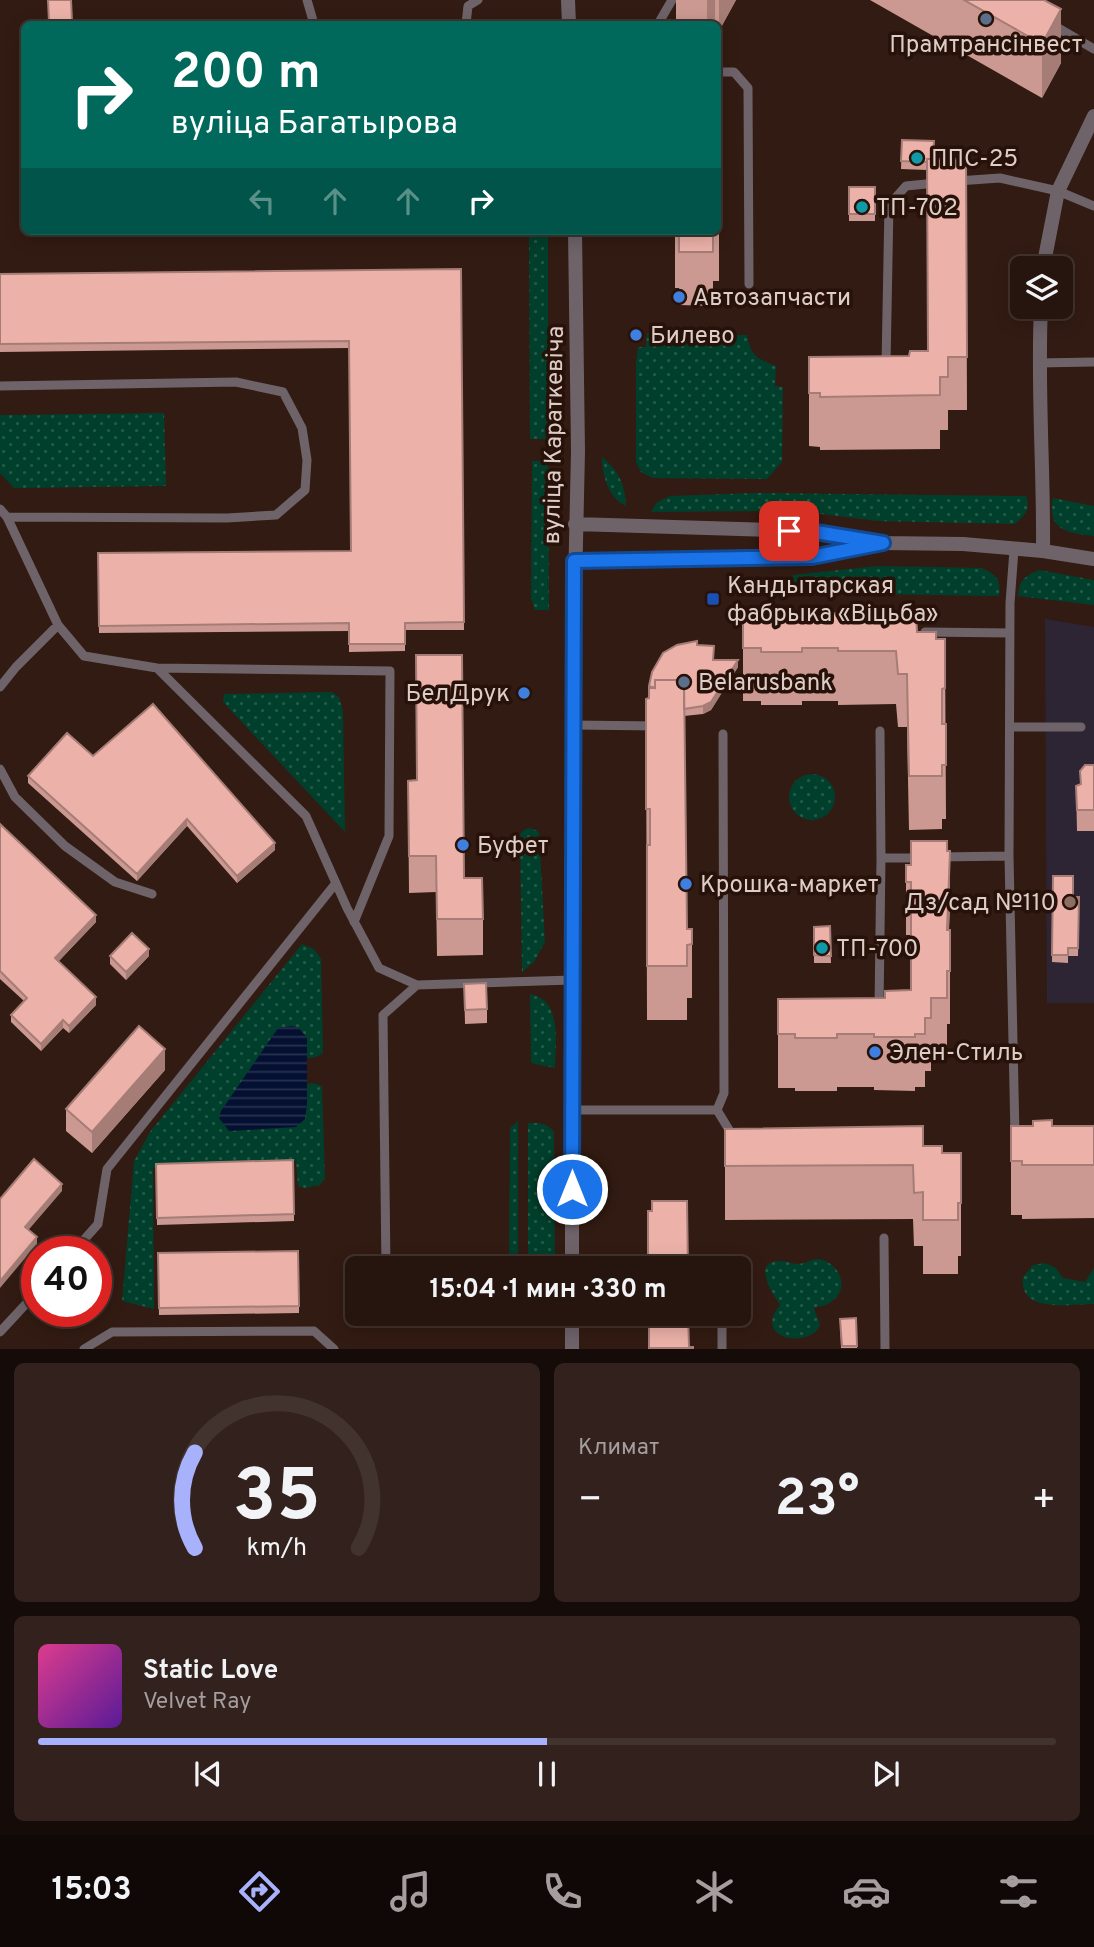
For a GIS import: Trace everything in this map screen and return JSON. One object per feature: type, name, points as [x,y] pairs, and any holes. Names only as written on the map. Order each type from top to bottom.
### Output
[{"type":"street","points":[[568,0],[569,21]]},
{"type":"street","points":[[1045,256],[1058,191],[1093,120]]},
{"type":"street","name":"вуліца Караткевіча","points":[[572,1256],[572,725],[578,451],[575,235]]},
{"type":"street","points":[[1040,319],[1038,363],[1044,488],[1043,551]]},
{"type":"street","points":[[575,524],[810,531],[883,543],[963,544],[1043,551],[1094,559]]},
{"type":"street","points":[[574,561],[812,557],[883,543]]},
{"type":"street","points":[[572,1326],[572,1349]]},
{"type":"lane","points":[[307,0],[313,21]]},
{"type":"lane","points":[[466,21],[468,6],[478,0]]},
{"type":"lane","points":[[660,21],[672,0]]},
{"type":"lane","points":[[1046,21],[1094,49]]},
{"type":"lane","points":[[721,72],[734,72],[748,88],[748,284]]},
{"type":"lane","points":[[879,375],[886,370],[888,205],[906,186],[1000,178],[1058,191],[1094,206]]},
{"type":"lane","points":[[1038,363],[1094,362]]},
{"type":"lane","points":[[0,386],[236,382],[283,392],[302,428],[307,460],[305,490],[276,515],[228,518],[3,513],[58,625],[84,656],[157,668],[390,670],[389,836],[354,922]]},
{"type":"lane","points":[[1014,550],[1010,633],[1009,856],[1016,1146]]},
{"type":"lane","points":[[0,687],[58,625]]},
{"type":"lane","points":[[913,632],[1010,633]]},
{"type":"lane","points":[[157,668],[306,816],[354,922],[379,968],[417,985],[572,980]]},
{"type":"lane","points":[[572,725],[666,726]]},
{"type":"lane","points":[[1010,727],[1081,727]]},
{"type":"lane","points":[[866,1009],[880,1009],[880,731]]},
{"type":"lane","points":[[717,1110],[724,1093],[723,734]]},
{"type":"lane","points":[[0,769],[15,797],[65,846],[115,882],[152,894]]},
{"type":"lane","points":[[881,858],[1009,856]]},
{"type":"lane","points":[[87,1236],[98,1224],[107,1168],[336,883]]},
{"type":"lane","points":[[386,1256],[383,1015],[417,985]]},
{"type":"lane","points":[[572,1110],[717,1110]]},
{"type":"lane","points":[[717,1110],[733,1138],[743,1142]]},
{"type":"lane","points":[[884,1238],[886,1349]]},
{"type":"lane","points":[[0,1332],[21,1309]]},
{"type":"lane","points":[[722,1349],[723,1326]]},
{"type":"lane","points":[[84,1349],[112,1332],[314,1331],[334,1349]]},
{"type":"shaded area","name":"Дз/сад №110","points":[[1045,619],[1094,627],[1094,1003],[1047,1003]]},
{"type":"green space","points":[[529,235],[548,235],[548,439],[530,439]]},
{"type":"green space","points":[[647,333],[747,335],[756,356],[776,366],[775,386],[783,387],[782,462],[767,479],[653,478],[641,472],[636,462],[636,363],[638,347],[646,347]]},
{"type":"green space","points":[[164,413],[166,486],[14,488],[0,473],[0,415]]},
{"type":"green space","points":[[602,457],[620,478],[626,506],[615,497],[607,485]]},
{"type":"green space","points":[[532,461],[548,461],[549,610],[535,610],[531,599]]},
{"type":"green space","points":[[755,493],[1026,496],[1028,505],[1024,515],[1015,524],[878,521],[779,511],[651,512],[656,503],[670,496]]},
{"type":"green space","points":[[1053,498],[1094,506],[1094,536],[1061,528],[1053,517]]},
{"type":"green space","points":[[877,566],[982,568],[997,578],[999,596],[804,593],[794,586],[793,575]]},
{"type":"green space","points":[[1039,570],[1094,580],[1094,605],[1018,596],[1024,579]]},
{"type":"green space","points":[[332,692],[339,697],[343,711],[345,832],[223,702],[224,694]]},
{"type":"green space","points":[[812,774],[828,781],[835,797],[828,813],[812,820],[796,813],[789,797],[796,781]]},
{"type":"green space","points":[[531,828],[539,832],[545,942],[534,962],[522,972],[520,834]]},
{"type":"green space","points":[[302,944],[314,949],[321,959],[323,1053],[307,1058],[307,1084],[322,1086],[325,1178],[320,1185],[305,1188],[298,1186],[296,1161],[153,1168],[154,1309],[122,1301],[134,1161],[150,1132]]},
{"type":"green space","points":[[530,994],[541,998],[552,1013],[556,1035],[555,1068],[531,1063]]},
{"type":"green space","points":[[518,1121],[518,1256],[509,1256],[510,1128]]},
{"type":"green space","points":[[528,1123],[539,1123],[554,1132],[555,1256],[528,1256]]},
{"type":"green space","points":[[819,1259],[826,1261],[837,1271],[842,1284],[841,1290],[829,1303],[814,1308],[820,1325],[815,1332],[806,1337],[786,1337],[778,1333],[773,1326],[773,1317],[780,1305],[766,1279],[767,1266],[772,1262],[798,1264]]},
{"type":"green space","points":[[1045,1263],[1056,1268],[1063,1278],[1085,1282],[1094,1268],[1094,1304],[1048,1304],[1029,1297],[1024,1289],[1023,1277],[1033,1265]]},
{"type":"water","points":[[278,1028],[299,1028],[307,1038],[305,1119],[296,1127],[229,1131],[219,1118],[221,1111]]},
{"type":"building","points":[[48,0],[71,0],[72,21],[49,21]]},
{"type":"building","points":[[964,0],[1044,0],[1061,9],[1042,44]]},
{"type":"building","name":"ППС-25","points":[[902,140],[934,141],[933,159],[927,159],[927,162],[901,161]]},
{"type":"building","points":[[927,159],[966,159],[967,357],[948,357],[948,377],[940,377],[940,395],[820,397],[820,393],[809,393],[809,357],[909,356],[910,351],[928,351]]},
{"type":"building","name":"ТП-702","points":[[849,187],[875,187],[875,214],[849,214]]},
{"type":"building","points":[[679,235],[713,235],[713,252],[679,252]]},
{"type":"building","points":[[461,269],[464,622],[405,623],[405,644],[349,644],[349,623],[99,626],[98,553],[351,551],[349,341],[0,344],[0,274]]},
{"type":"building","points":[[916,613],[917,632],[936,632],[936,639],[945,639],[942,724],[946,724],[946,765],[942,765],[942,776],[909,776],[907,674],[898,674],[896,651],[802,648],[802,652],[761,652],[761,648],[743,648],[743,614]]},
{"type":"building","name":"Belarusbank","points":[[697,641],[697,645],[714,646],[713,660],[738,660],[711,702],[684,709],[684,680],[655,680],[655,688],[649,686],[652,672],[663,653],[677,645]]},
{"type":"building","points":[[416,655],[462,655],[464,878],[482,878],[483,919],[437,919],[436,856],[409,856],[408,781],[417,780]]},
{"type":"building","points":[[655,680],[684,680],[687,929],[692,929],[692,944],[687,945],[687,966],[647,966],[647,845],[650,845],[650,809],[646,809],[646,699],[649,698],[649,688],[655,688]]},
{"type":"building","points":[[153,704],[275,843],[237,876],[187,819],[137,874],[28,776],[67,733],[93,756]]},
{"type":"building","points":[[1085,765],[1094,765],[1094,810],[1077,810],[1076,786],[1081,784],[1080,771]]},
{"type":"building","points":[[0,824],[96,915],[55,958],[96,997],[69,1026],[63,1020],[41,1044],[11,1015],[27,998],[0,971]]},
{"type":"building","points":[[911,841],[947,841],[947,851],[950,851],[947,930],[950,930],[950,971],[947,971],[947,998],[931,998],[931,1018],[925,1018],[925,1034],[915,1034],[915,1037],[874,1037],[874,1034],[837,1034],[837,1038],[795,1038],[795,1034],[778,1034],[778,999],[885,998],[885,991],[911,990],[911,882],[906,882],[906,865],[911,865]]},
{"type":"building","points":[[1053,876],[1073,876],[1073,897],[1079,897],[1078,948],[1068,948],[1068,955],[1052,955]]},
{"type":"building","name":"ТП-700","points":[[830,926],[831,956],[814,955],[814,927]]},
{"type":"building","points":[[132,933],[149,949],[126,972],[110,956]]},
{"type":"building","points":[[486,983],[487,1009],[465,1010],[464,984]]},
{"type":"building","points":[[139,1026],[165,1049],[92,1132],[66,1109]]},
{"type":"building","points":[[1052,1120],[1052,1126],[1094,1126],[1094,1165],[1022,1165],[1022,1161],[1011,1161],[1011,1126],[1033,1126],[1033,1121]]},
{"type":"building","points":[[923,1126],[923,1146],[942,1146],[942,1153],[961,1153],[961,1203],[958,1203],[958,1220],[923,1220],[923,1192],[914,1193],[913,1165],[725,1166],[725,1129]]},
{"type":"building","points":[[34,1159],[62,1184],[25,1227],[36,1236],[21,1236],[21,1256],[0,1281],[0,1199]]},
{"type":"building","points":[[293,1160],[294,1214],[157,1218],[156,1164]]},
{"type":"building","points":[[652,1201],[687,1201],[688,1256],[648,1256],[648,1211],[652,1211]]},
{"type":"building","points":[[298,1251],[299,1306],[159,1308],[158,1253]]},
{"type":"building","points":[[856,1318],[857,1346],[842,1346],[840,1319]]},
{"type":"building","points":[[649,1326],[688,1326],[689,1347],[693,1348],[649,1348]]},
{"type":"place","name":"Прамтрансінвест","points":[[986,19]]},
{"type":"place","name":"ППС-25","points":[[917,158]]},
{"type":"place","name":"ТП-702","points":[[862,207]]},
{"type":"place","name":"Автозапчасти","points":[[679,297]]},
{"type":"place","name":"Билево","points":[[636,335]]},
{"type":"place","name":"Кандытарская фабрыка «Віцьба»","points":[[713,599]]},
{"type":"place","name":"Belarusbank","points":[[684,682]]},
{"type":"place","name":"БелДрук","points":[[524,693]]},
{"type":"place","name":"Буфет","points":[[463,845]]},
{"type":"place","name":"Крошка-маркет","points":[[686,884]]},
{"type":"place","name":"Дз/сад №110","points":[[1070,902]]},
{"type":"place","name":"ТП-700","points":[[822,948]]},
{"type":"place","name":"Элен-Стиль","points":[[875,1052]]},
{"type":"route","points":[[572,1189],[574,561],[812,557],[883,543],[810,531],[789,531]]}]
